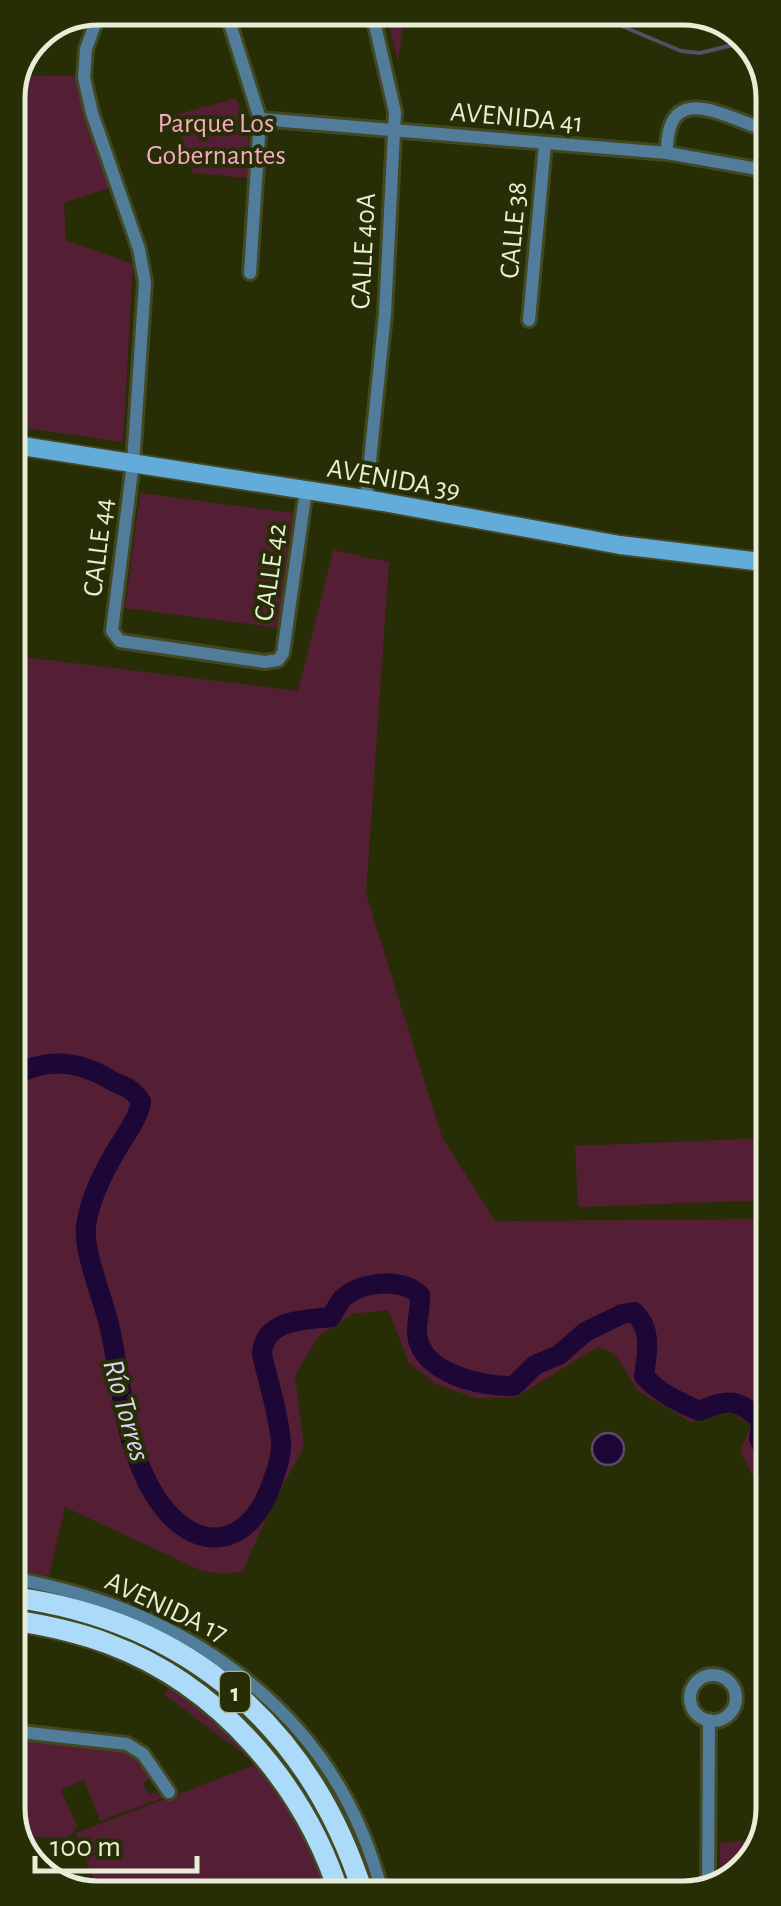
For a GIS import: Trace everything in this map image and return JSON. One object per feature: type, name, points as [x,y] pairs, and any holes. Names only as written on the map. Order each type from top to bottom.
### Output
[{"type":"highway","name":"1","points":[[25,1599],[72,1608],[121,1625],[200,1665],[248,1702],[286,1743],[321,1794],[358,1881]]},
{"type":"highway","name":"1","points":[[25,1623],[108,1644],[157,1666],[218,1710],[258,1748],[296,1802],[334,1881]]},
{"type":"main road","name":"AVENIDA 39","points":[[25,447],[306,490],[620,545],[756,561]]},
{"type":"street","name":"CALLE 44","points":[[95,25],[86,50],[84,78],[92,113],[139,249],[145,282],[133,463],[112,630],[120,641],[265,662],[278,660]]},
{"type":"street","points":[[230,25],[260,119],[250,274]]},
{"type":"street","name":"CALLE 40A","points":[[366,500],[384,314],[395,112],[374,25]]},
{"type":"street","points":[[667,153],[670,120],[678,110],[694,106],[756,127]]},
{"type":"street","name":"AVENIDA 41","points":[[260,119],[667,153],[756,168]]},
{"type":"street","name":"CALLE 38","points":[[528,320],[545,144]]},
{"type":"street","name":"CALLE 42","points":[[278,660],[283,653],[306,490]]},
{"type":"street","name":"AVENIDA 17","points":[[25,1581],[128,1610],[223,1659],[266,1694],[320,1760],[366,1844],[377,1881]]},
{"type":"street","points":[[708,1876],[709,1720]]},
{"type":"street","points":[[25,1732],[127,1744],[142,1754],[170,1792]]},
{"type":"green space","points":[[389,25],[403,25],[398,62]]},
{"type":"green space","points":[[29,75],[74,76],[110,188],[64,203],[66,240],[133,264],[123,442],[25,428],[25,93]]},
{"type":"green space","name":"Parque Los Gobernantes","points":[[236,98],[248,132],[249,178],[193,173],[175,115]]},
{"type":"green space","points":[[140,493],[293,513],[278,628],[125,608]]},
{"type":"green space","points":[[333,550],[389,562],[366,894],[442,1137],[495,1221],[756,1219],[756,1481],[740,1452],[751,1425],[731,1412],[691,1422],[638,1391],[615,1354],[597,1347],[517,1397],[475,1398],[436,1384],[409,1363],[388,1310],[353,1314],[319,1336],[295,1375],[304,1447],[271,1507],[243,1571],[202,1571],[65,1507],[49,1576],[25,1572],[25,657],[298,691]]},
{"type":"green space","points":[[756,1139],[756,1201],[578,1207],[575,1146]]},
{"type":"green space","points":[[171,1679],[260,1760],[305,1832],[323,1881],[94,1881],[76,1833],[257,1764],[165,1695]]},
{"type":"green space","points":[[25,1738],[127,1752],[148,1773],[143,1784],[149,1794],[165,1797],[100,1821],[84,1780],[61,1790],[77,1826],[69,1838],[32,1837],[29,1831],[25,1808]]},
{"type":"green space","points":[[748,1840],[720,1870],[720,1843]]},
{"type":"shaded area","points":[[608,1433],[619,1438],[624,1449],[619,1460],[608,1465],[597,1460],[592,1449],[597,1438]]},
{"type":"waterway","points":[[619,25],[681,51],[700,53],[733,45]]},
{"type":"waterway","name":"Río Torres","points":[[25,1070],[47,1064],[84,1068],[127,1088],[141,1102],[98,1186],[86,1237],[136,1456],[155,1496],[187,1529],[204,1536],[221,1537],[237,1532],[263,1503],[273,1480],[281,1447],[262,1354],[270,1334],[287,1324],[331,1317],[342,1299],[372,1285],[403,1286],[420,1295],[417,1334],[421,1348],[441,1368],[471,1381],[514,1386],[535,1365],[559,1355],[585,1332],[634,1312],[646,1334],[644,1376],[663,1392],[699,1411],[732,1403],[756,1415]]}]
